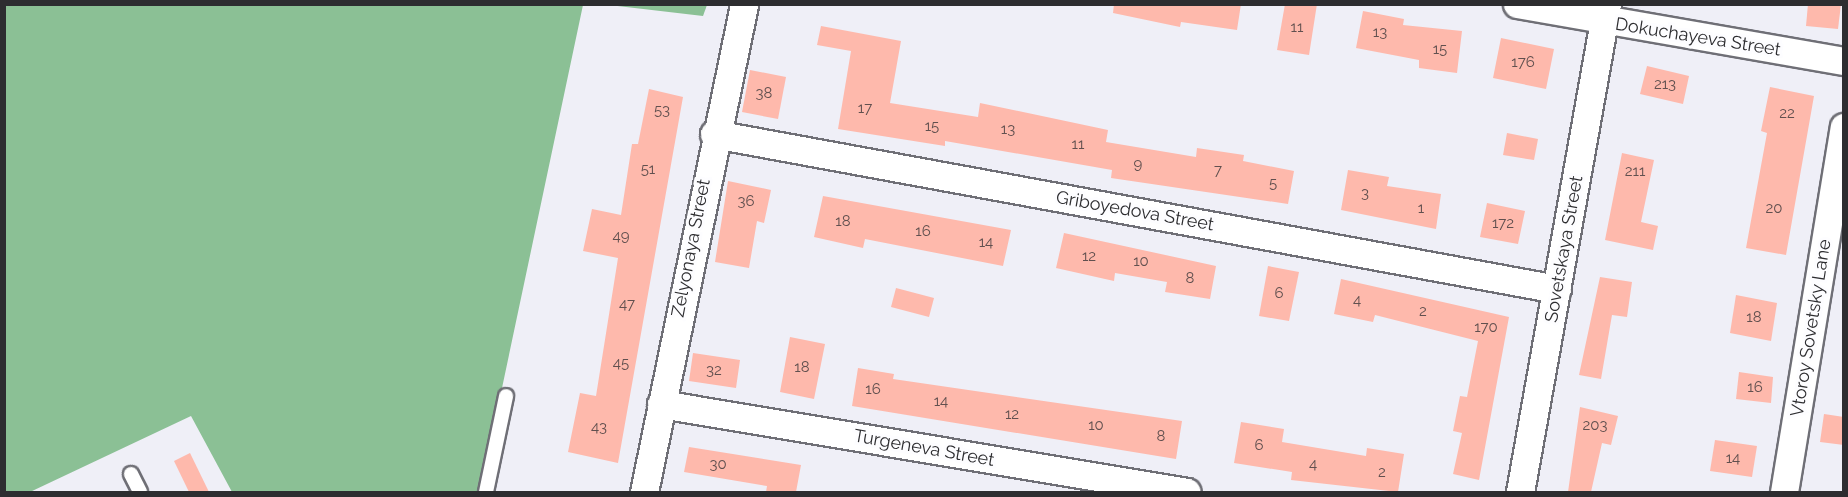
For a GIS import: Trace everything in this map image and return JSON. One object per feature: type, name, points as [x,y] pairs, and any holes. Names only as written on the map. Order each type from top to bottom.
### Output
[{"type":"street","name":"Zelyonaya Street","points":[[644,492],[714,134],[744,4]]},
{"type":"street","name":"Dokuchayeva Street","points":[[1517,4],[1605,13],[1844,61]]},
{"type":"street","name":"Sovetskaya Street","points":[[1520,492],[1605,13]]},
{"type":"street","name":"Vtoroy Sovetsky Lane","points":[[1784,492],[1844,127]]},
{"type":"street","name":"Griboyedova Street","points":[[714,134],[1557,289]]},
{"type":"street","name":"Turgeneva Street","points":[[661,404],[1187,492]]},
{"type":"lane","points":[[486,492],[506,396]]},
{"type":"lane","points":[[131,474],[140,492]]},
{"type":"green space","points":[[707,4],[703,16],[609,5]]},
{"type":"green space","points":[[4,5],[583,5],[480,492],[232,492],[191,416],[30,492],[5,492]]},
{"type":"building","points":[[1114,4],[1241,4],[1237,30],[1181,22],[1180,27],[1113,13]]},
{"type":"building","points":[[1285,4],[1317,4],[1309,55],[1277,50]]},
{"type":"building","points":[[1808,4],[1841,4],[1838,29],[1806,26]]},
{"type":"building","points":[[1363,11],[1404,19],[1403,25],[1462,31],[1457,73],[1419,68],[1419,60],[1356,48]]},
{"type":"building","points":[[821,26],[901,41],[890,103],[978,117],[980,103],[1108,130],[1106,142],[1196,157],[1197,148],[1244,155],[1243,161],[1294,171],[1288,204],[1111,178],[1112,170],[945,141],[945,146],[838,129],[851,51],[817,45]]},
{"type":"building","points":[[1501,38],[1554,49],[1546,89],[1493,78]]},
{"type":"building","points":[[1647,66],[1689,76],[1683,104],[1640,94]]},
{"type":"building","points":[[750,70],[786,77],[778,119],[742,112]]},
{"type":"building","points":[[1770,87],[1814,96],[1786,255],[1746,248],[1767,133],[1761,131]]},
{"type":"building","points":[[649,89],[683,97],[618,463],[568,452],[580,393],[596,396],[618,258],[583,251],[592,209],[621,215],[632,144],[638,144]]},
{"type":"building","points":[[1507,133],[1538,139],[1534,160],[1503,155]]},
{"type":"building","points":[[1622,153],[1654,160],[1641,222],[1658,226],[1653,250],[1605,240]]},
{"type":"building","points":[[1348,170],[1389,177],[1387,186],[1441,194],[1436,229],[1341,210]]},
{"type":"building","points":[[728,181],[771,190],[764,223],[757,221],[749,268],[715,262]]},
{"type":"building","points":[[823,196],[1011,230],[1003,266],[865,239],[863,248],[814,237]]},
{"type":"building","points":[[1487,203],[1525,211],[1518,244],[1480,237]]},
{"type":"building","points":[[1064,233],[1216,266],[1210,299],[1165,292],[1167,282],[1115,273],[1114,281],[1056,268]]},
{"type":"building","points":[[1268,266],[1299,272],[1289,321],[1259,316]]},
{"type":"building","points":[[1600,277],[1632,282],[1627,317],[1612,315],[1601,379],[1579,375]]},
{"type":"building","points":[[1341,279],[1509,317],[1479,480],[1453,474],[1462,433],[1453,431],[1460,396],[1467,397],[1478,341],[1375,315],[1373,322],[1334,314]]},
{"type":"building","points":[[896,288],[934,298],[929,317],[891,307]]},
{"type":"building","points":[[1736,295],[1777,303],[1771,341],[1730,333]]},
{"type":"building","points":[[790,337],[825,344],[814,399],[780,392]]},
{"type":"building","points":[[693,353],[740,360],[736,388],[689,381]]},
{"type":"building","points":[[858,368],[894,374],[893,379],[1182,421],[1176,459],[852,406]]},
{"type":"building","points":[[1739,372],[1773,377],[1771,403],[1736,399]]},
{"type":"building","points":[[1580,407],[1618,416],[1611,445],[1602,443],[1591,492],[1568,492]]},
{"type":"building","points":[[1824,414],[1844,417],[1844,445],[1820,442]]},
{"type":"building","points":[[1241,422],[1284,429],[1282,442],[1366,456],[1367,448],[1404,454],[1398,492],[1291,480],[1292,472],[1234,463]]},
{"type":"building","points":[[1715,440],[1757,446],[1752,477],[1710,471]]},
{"type":"building","points":[[689,447],[801,465],[796,492],[766,492],[767,486],[684,472]]},
{"type":"building","points":[[190,453],[209,492],[189,492],[174,461]]}]
